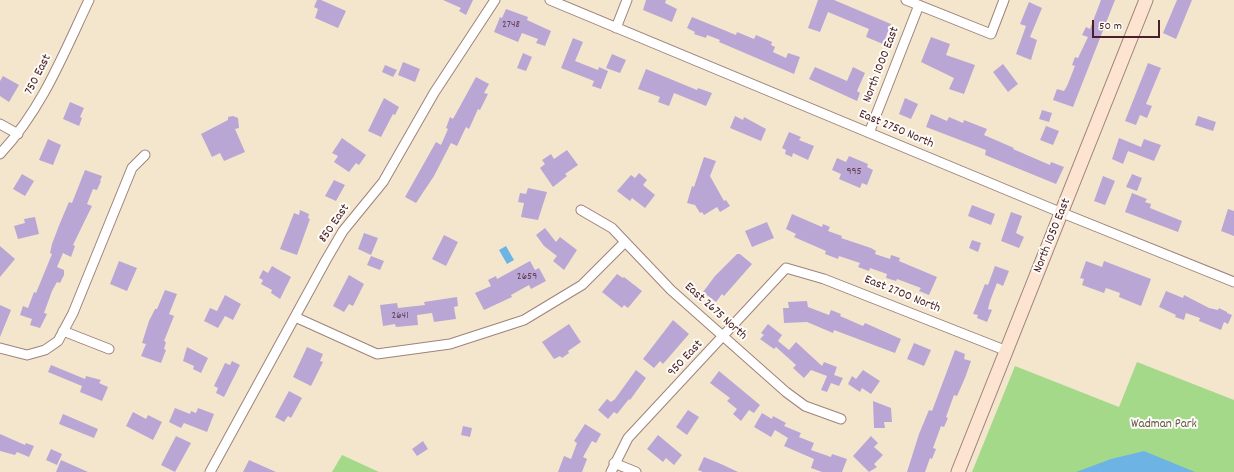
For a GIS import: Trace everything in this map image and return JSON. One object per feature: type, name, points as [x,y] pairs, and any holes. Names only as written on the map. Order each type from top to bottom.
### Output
[{"type":"main road","name":"North 1050 East","points":[[958,472],[1146,0]]},
{"type":"street","name":"750 East","points":[[0,154],[18,134],[44,95],[89,0]]},
{"type":"street","name":"850 East","points":[[210,472],[294,317],[343,231],[383,182],[434,93],[495,0]]},
{"type":"street","name":"East 2750 North","points":[[550,0],[1062,213],[1234,282]]},
{"type":"street","points":[[616,28],[627,0]]},
{"type":"street","points":[[906,0],[991,34],[1004,0]]},
{"type":"street","name":"North 1000 East","points":[[869,133],[919,5]]},
{"type":"street","points":[[0,124],[18,134]]},
{"type":"street","points":[[0,348],[27,356],[45,350],[58,340],[73,313],[132,168],[145,155]]},
{"type":"street","name":"East 2675 North","points":[[581,210],[612,228],[671,290],[723,338],[786,392],[805,406],[840,419]]},
{"type":"street","points":[[294,317],[377,354],[450,344],[524,320],[582,285],[625,242]]},
{"type":"street","name":"East 2700 North","points":[[786,268],[824,279],[1007,351]]},
{"type":"street","name":"950 East","points":[[613,468],[628,438],[723,338],[786,268]]},
{"type":"street","points":[[63,331],[109,349]]},
{"type":"street","points":[[613,468],[636,472]]},
{"type":"green space","name":"Wadman Park","points":[[1137,362],[1234,400],[1234,472],[972,472],[1015,366],[1119,407]]},
{"type":"green space","points":[[342,455],[379,472],[332,472]]},
{"type":"water","points":[[506,246],[514,260],[507,264],[499,250]]},
{"type":"water","points":[[1144,451],[1195,472],[1076,472],[1111,459]]},
{"type":"building","points":[[317,0],[321,0],[346,11],[338,28],[315,18],[318,9],[314,7]]},
{"type":"building","points":[[443,0],[473,0],[466,15],[459,11],[461,8]]},
{"type":"building","points":[[646,0],[666,0],[665,3],[677,9],[672,22],[643,10]]},
{"type":"building","points":[[818,0],[834,0],[891,24],[883,44],[866,37],[869,29],[828,12],[820,32],[808,28]]},
{"type":"building","points":[[1101,0],[1115,0],[1073,107],[1053,100],[1057,89],[1064,91],[1067,86],[1075,66],[1072,65],[1075,57],[1078,58],[1088,37],[1082,35],[1086,27],[1090,29]]},
{"type":"building","points":[[1177,0],[1192,0],[1176,39],[1163,33]]},
{"type":"building","points":[[1029,2],[1042,8],[1030,37],[1037,40],[1031,60],[1016,54],[1026,26],[1020,24]]},
{"type":"building","points":[[506,9],[528,17],[527,20],[551,31],[545,46],[536,43],[538,39],[522,33],[518,42],[494,32],[500,17],[502,18]]},
{"type":"building","points":[[692,17],[736,35],[737,32],[754,39],[756,35],[772,42],[771,45],[775,47],[773,52],[786,58],[788,53],[800,57],[794,74],[719,42],[720,40],[707,35],[706,38],[694,34],[695,32],[687,28]]},
{"type":"building","points":[[931,37],[950,44],[946,55],[975,65],[964,94],[949,89],[954,78],[921,62]]},
{"type":"building","points":[[573,38],[583,42],[575,61],[598,70],[599,67],[608,71],[601,89],[592,86],[594,81],[561,68]]},
{"type":"building","points":[[523,53],[532,57],[526,71],[517,68]]},
{"type":"building","points":[[612,54],[626,60],[620,73],[606,68]]},
{"type":"building","points":[[403,62],[420,69],[415,82],[398,75]]},
{"type":"building","points":[[1148,63],[1161,68],[1146,104],[1152,106],[1147,118],[1140,115],[1136,125],[1125,121]]},
{"type":"building","points":[[1003,64],[1018,84],[1008,92],[993,72]]},
{"type":"building","points":[[385,65],[397,70],[393,77],[382,72]]},
{"type":"building","points":[[815,67],[847,81],[853,67],[865,73],[857,91],[860,93],[857,101],[809,79]]},
{"type":"building","points":[[646,69],[697,90],[698,88],[712,93],[706,106],[674,93],[669,106],[658,102],[660,97],[638,89]]},
{"type":"building","points":[[3,76],[19,85],[9,102],[0,96],[0,81]]},
{"type":"building","points":[[476,77],[489,84],[484,93],[488,94],[480,110],[478,109],[469,129],[466,127],[457,146],[451,143],[434,176],[416,203],[405,197],[436,142],[441,145],[448,129],[446,128],[450,117],[453,119]]},
{"type":"building","points":[[384,98],[399,107],[395,115],[393,114],[381,137],[368,131]]},
{"type":"building","points":[[905,98],[918,104],[911,119],[899,114]]},
{"type":"building","points":[[70,102],[84,108],[80,117],[82,118],[79,126],[63,119]]},
{"type":"building","points":[[1042,110],[1052,113],[1049,122],[1039,119]]},
{"type":"building","points":[[931,114],[947,121],[949,117],[963,123],[964,120],[987,129],[984,135],[1050,165],[1051,162],[1064,167],[1056,184],[985,155],[986,150],[926,127]]},
{"type":"building","points":[[233,116],[238,118],[239,128],[235,129],[245,152],[224,161],[220,153],[212,157],[201,134],[228,120],[228,117]]},
{"type":"building","points":[[735,116],[743,120],[744,117],[766,129],[761,141],[730,128]]},
{"type":"building","points":[[1198,116],[1216,122],[1213,131],[1195,125]]},
{"type":"building","points":[[1046,126],[1059,131],[1053,145],[1040,140]]},
{"type":"building","points":[[789,132],[801,137],[799,140],[814,146],[808,160],[793,153],[792,157],[785,154],[786,150],[782,148]]},
{"type":"building","points":[[342,138],[366,155],[359,165],[356,163],[349,172],[334,162],[338,156],[332,153]]},
{"type":"building","points":[[1119,138],[1141,147],[1144,139],[1161,145],[1154,161],[1128,151],[1123,164],[1112,159]]},
{"type":"building","points":[[48,139],[61,145],[53,165],[39,160]]},
{"type":"building","points":[[567,150],[578,165],[565,174],[567,176],[553,187],[540,168],[545,164],[542,160],[551,154],[554,159]]},
{"type":"building","points":[[849,156],[868,164],[867,167],[873,170],[867,185],[862,183],[860,188],[839,179],[841,174],[832,170],[837,158],[846,162]]},
{"type":"building","points":[[704,157],[716,161],[710,176],[724,201],[726,200],[730,206],[720,212],[717,207],[704,215],[702,212],[700,213],[695,205],[687,203],[692,186],[694,187]]},
{"type":"building","points":[[85,170],[102,176],[101,181],[97,190],[93,189],[87,204],[92,206],[73,245],[75,246],[71,257],[63,253],[57,267],[64,270],[64,275],[60,283],[57,282],[52,291],[44,313],[47,314],[40,328],[30,325],[32,319],[20,315],[23,306],[28,308],[34,292],[36,293],[52,254],[50,253],[52,244],[60,223],[69,202],[72,203]]},
{"type":"building","points":[[639,173],[647,180],[643,185],[655,195],[645,208],[632,198],[630,201],[617,191],[631,175],[635,178]]},
{"type":"building","points":[[22,174],[34,181],[25,196],[13,189]]},
{"type":"building","points":[[1132,174],[1142,178],[1137,191],[1126,187]]},
{"type":"building","points":[[1103,176],[1115,181],[1105,205],[1094,201]]},
{"type":"building","points":[[334,180],[345,185],[336,201],[325,196]]},
{"type":"building","points":[[528,188],[547,192],[538,220],[521,217],[524,203],[518,202],[520,193],[526,194]]},
{"type":"building","points":[[1132,193],[1147,199],[1145,202],[1151,204],[1150,208],[1182,221],[1178,232],[1125,212]]},
{"type":"building","points":[[972,205],[995,214],[991,225],[968,216]]},
{"type":"building","points":[[1228,209],[1234,211],[1234,236],[1221,231]]},
{"type":"building","points":[[300,210],[309,214],[308,218],[310,219],[297,255],[280,249],[294,213],[299,215]]},
{"type":"building","points":[[1011,212],[1022,216],[1016,233],[1024,237],[1019,248],[1001,241]]},
{"type":"building","points":[[792,214],[822,227],[823,224],[830,227],[828,231],[842,236],[841,238],[871,248],[876,251],[875,254],[890,259],[891,255],[900,258],[899,261],[937,277],[929,295],[919,291],[921,288],[897,279],[896,281],[886,278],[887,274],[870,268],[869,271],[858,267],[860,263],[839,256],[838,259],[825,254],[826,251],[794,237],[796,234],[786,229]]},
{"type":"building","points":[[35,217],[39,234],[18,239],[14,226],[25,223],[24,219]]},
{"type":"building","points":[[767,222],[774,238],[752,247],[745,231]]},
{"type":"building","points":[[545,228],[556,242],[560,237],[577,250],[564,270],[553,261],[557,256],[544,246],[536,235]]},
{"type":"building","points":[[364,233],[378,238],[371,255],[358,249]]},
{"type":"building","points":[[444,235],[458,242],[446,266],[432,259]]},
{"type":"building","points":[[972,240],[981,243],[978,252],[969,248]]},
{"type":"building","points":[[0,246],[15,259],[0,277]]},
{"type":"building","points":[[737,254],[740,254],[752,264],[724,296],[722,294],[716,302],[703,292],[715,276]]},
{"type":"building","points":[[371,256],[384,261],[380,270],[367,265]]},
{"type":"building","points":[[119,261],[137,268],[127,291],[110,284]]},
{"type":"building","points":[[530,261],[535,270],[539,268],[546,281],[531,289],[529,285],[511,295],[512,297],[484,310],[475,293],[491,286],[488,280],[496,276],[497,279]]},
{"type":"building","points":[[1086,261],[1102,267],[1104,261],[1151,279],[1141,306],[1119,297],[1120,293],[1106,288],[1104,293],[1082,285],[1084,279],[1080,278]]},
{"type":"building","points":[[272,266],[291,277],[280,299],[271,293],[272,290],[261,284],[263,280],[259,278],[263,270],[268,273]]},
{"type":"building","points":[[995,266],[1009,271],[1003,286],[997,283],[990,301],[988,309],[992,310],[987,322],[977,318],[978,315],[973,314],[985,284],[988,285]]},
{"type":"building","points":[[617,274],[623,278],[624,277],[642,291],[628,308],[624,305],[622,308],[602,292]]},
{"type":"building","points":[[349,275],[364,284],[353,306],[349,304],[344,312],[333,306]]},
{"type":"building","points":[[165,290],[177,294],[169,314],[174,316],[164,341],[166,342],[164,349],[166,350],[161,363],[141,356],[146,344],[142,343],[149,321],[155,309],[157,309]]},
{"type":"building","points":[[1166,291],[1183,298],[1184,295],[1209,308],[1218,310],[1219,308],[1227,312],[1232,315],[1228,324],[1224,322],[1221,330],[1199,321],[1200,318],[1186,313],[1184,320],[1175,317],[1176,315],[1159,307]]},
{"type":"building","points":[[225,295],[241,304],[233,320],[225,316],[218,328],[204,321],[210,308],[217,311]]},
{"type":"building","points":[[457,297],[458,306],[454,307],[456,319],[434,322],[432,313],[417,315],[418,325],[396,327],[395,324],[383,326],[380,305],[397,303],[398,308],[425,305],[424,302]]},
{"type":"building","points":[[807,301],[808,307],[829,315],[831,310],[841,314],[840,316],[863,326],[865,323],[901,339],[895,353],[834,330],[833,333],[807,322],[784,323],[783,308],[789,308],[788,302]]},
{"type":"building","points":[[0,305],[11,310],[0,337]]},
{"type":"building","points":[[673,320],[689,334],[663,364],[660,361],[654,368],[643,359]]},
{"type":"building","points":[[569,324],[581,342],[568,351],[569,353],[562,358],[560,356],[554,359],[542,342]]},
{"type":"building","points":[[768,324],[782,335],[778,341],[789,350],[796,342],[822,366],[824,362],[837,367],[834,375],[843,378],[839,386],[831,383],[827,392],[821,390],[827,376],[811,370],[804,378],[793,368],[796,365],[776,347],[774,349],[760,339],[764,335],[761,333]]},
{"type":"building","points":[[914,343],[931,350],[924,366],[907,359]]},
{"type":"building","points":[[187,347],[208,358],[201,373],[193,369],[194,366],[183,361]]},
{"type":"building","points":[[307,347],[323,354],[320,361],[323,362],[311,386],[293,377]]},
{"type":"building","points":[[955,350],[965,354],[964,359],[971,361],[965,378],[957,396],[954,395],[946,417],[948,418],[944,427],[941,426],[933,448],[936,449],[932,459],[930,458],[925,472],[907,472],[919,434],[929,410],[932,411]]},
{"type":"building","points":[[232,361],[240,365],[224,397],[216,393],[218,388],[214,386],[225,363],[230,365]]},
{"type":"building","points":[[51,365],[85,379],[86,376],[101,380],[99,383],[108,387],[102,401],[80,392],[82,386],[48,372]]},
{"type":"building","points":[[636,370],[646,378],[630,400],[629,399],[617,414],[614,412],[608,419],[598,410],[607,399],[611,402],[615,399]]},
{"type":"building","points":[[863,370],[880,381],[871,394],[862,388],[860,392],[848,384],[852,376],[856,379]]},
{"type":"building","points":[[719,371],[760,405],[754,413],[749,410],[741,421],[733,414],[737,409],[727,401],[730,398],[710,383]]},
{"type":"building","points":[[289,391],[302,398],[291,418],[288,416],[284,422],[275,417]]},
{"type":"building","points":[[873,401],[891,408],[892,422],[884,422],[885,428],[874,428]]},
{"type":"building","points":[[175,408],[190,414],[191,411],[196,413],[198,408],[214,414],[207,432],[184,423],[181,428],[169,422]]},
{"type":"building","points":[[688,410],[699,417],[687,435],[676,427]]},
{"type":"building","points":[[133,412],[146,419],[148,415],[162,422],[153,440],[126,426]]},
{"type":"building","points":[[762,413],[772,419],[773,416],[786,423],[784,426],[801,433],[799,437],[814,443],[811,450],[831,457],[832,454],[847,459],[842,472],[822,472],[811,468],[814,459],[784,446],[788,438],[775,430],[771,437],[754,427]]},
{"type":"building","points":[[63,414],[98,429],[94,438],[59,424]]},
{"type":"building","points":[[585,424],[601,434],[596,443],[592,441],[583,457],[587,459],[582,472],[558,472],[564,456],[571,459],[577,443],[574,441]]},
{"type":"building","points":[[463,426],[472,428],[470,437],[461,435]]},
{"type":"building","points":[[0,434],[25,445],[26,443],[34,446],[29,457],[17,452],[15,455],[0,451]]},
{"type":"building","points":[[658,435],[682,455],[674,465],[666,458],[663,462],[647,449]]},
{"type":"building","points":[[176,436],[191,443],[175,472],[161,465]]},
{"type":"building","points":[[871,436],[878,443],[874,447],[883,455],[874,464],[877,467],[869,472],[853,456]]},
{"type":"building","points":[[423,441],[428,449],[417,456],[412,449]]},
{"type":"building","points":[[51,449],[62,454],[57,465],[46,460]]},
{"type":"building","points":[[704,457],[738,472],[703,472],[698,470]]},
{"type":"building","points":[[61,460],[88,472],[56,472]]},
{"type":"building","points":[[249,460],[276,472],[243,472]]}]
